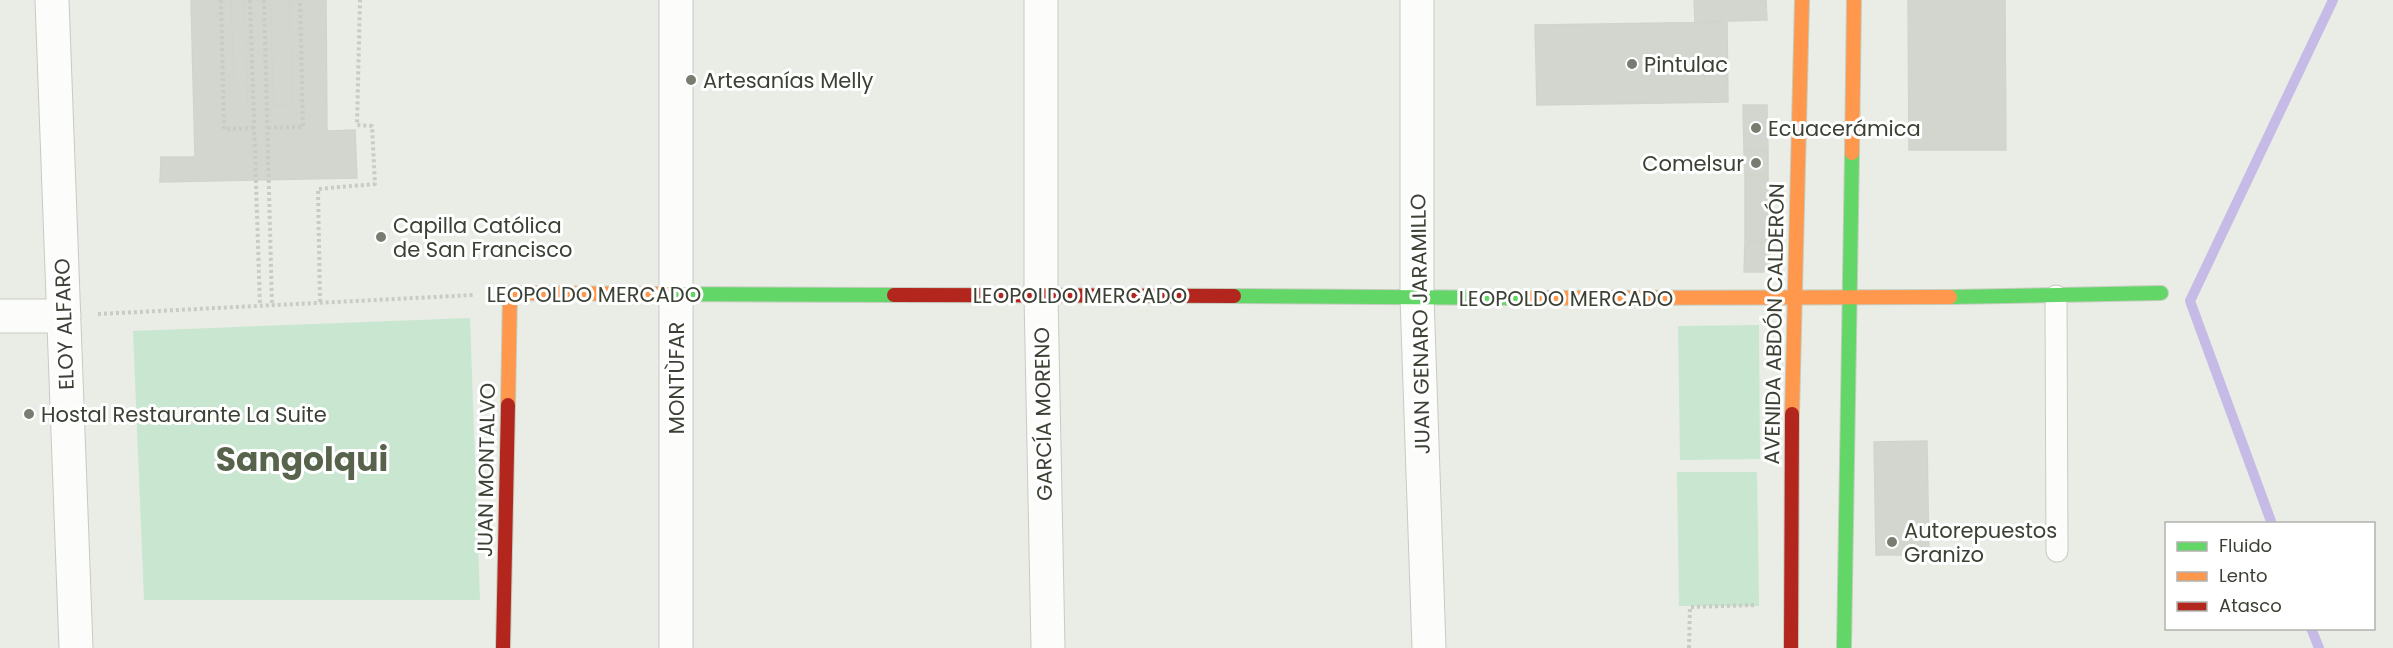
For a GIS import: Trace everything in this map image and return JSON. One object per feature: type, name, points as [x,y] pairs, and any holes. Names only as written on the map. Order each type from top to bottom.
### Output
[{"type":"street","name":"ELOY ALFARO","points":[[52,0],[76,648]]},
{"type":"street","name":"MONTÙFAR","points":[[676,0],[676,648]]},
{"type":"street","name":"GARCÍA MORENO","points":[[1041,0],[1041,295],[1048,648]]},
{"type":"street","name":"JUAN GENARO JARAMILLO","points":[[1417,0],[1417,297],[1429,648]]},
{"type":"street","name":"AVENIDA ABDÓN CALDERÓN","points":[[1791,648],[1793,298],[1802,0]]},
{"type":"street","points":[[1844,648],[1854,0]]},
{"type":"street","name":"LEOPOLDO MERCADO","points":[[510,293],[1849,299],[2161,293]]},
{"type":"street","name":"JUAN MONTALVO","points":[[503,648],[510,293]]},
{"type":"street","points":[[0,316],[64,315]]},
{"type":"lane","points":[[2056,296],[2056,550]]},
{"type":"path","points":[[221,0],[224,129],[254,128]]},
{"type":"path","points":[[250,0],[260,305]]},
{"type":"path","points":[[264,0],[272,305]]},
{"type":"path","points":[[267,128],[303,127],[300,0]]},
{"type":"path","points":[[320,302],[318,189],[375,184],[372,126],[357,125],[360,0]]},
{"type":"path","name":"LEOPOLDO MERCADO","points":[[64,315],[510,293]]},
{"type":"path","points":[[1689,648],[1690,607],[1755,604]]},
{"type":"green space","points":[[470,318],[480,600],[144,600],[133,331]]},
{"type":"green space","points":[[1759,325],[1760,459],[1680,460],[1678,326]]},
{"type":"green space","points":[[1677,472],[1757,472],[1759,606],[1679,606]]},
{"type":"building","points":[[191,0],[326,0],[327,131],[355,130],[357,178],[160,182],[161,157],[195,157]]},
{"type":"building","points":[[231,0],[244,0],[248,107],[235,109]]},
{"type":"building","points":[[270,0],[289,0],[293,105],[274,106]]},
{"type":"building","points":[[1694,0],[1766,0],[1767,20],[1695,22]]},
{"type":"building","points":[[1908,0],[2005,0],[2006,150],[1909,150]]},
{"type":"building","name":"Pintulac","points":[[1727,22],[1728,102],[1537,105],[1535,25]]},
{"type":"building","name":"Ecuacerámica","points":[[1743,105],[1767,105],[1768,150],[1744,150]]},
{"type":"building","name":"Comelsur","points":[[1744,150],[1768,150],[1768,175],[1745,175]]},
{"type":"building","points":[[1745,175],[1768,175],[1769,242],[1745,242]]},
{"type":"building","points":[[1745,242],[1769,242],[1770,266],[1763,272],[1744,272]]},
{"type":"building","points":[[1927,441],[1929,555],[1876,555],[1874,442]]},
{"type":"waterway","points":[[2271,522],[2190,301],[2333,0]]},
{"type":"waterway","points":[[2312,630],[2319,648]]},
{"type":"traffic: fast","points":[[1844,648],[1852,153]]},
{"type":"traffic: fast","points":[[1950,297],[2161,293]]},
{"type":"traffic: fast","points":[[666,294],[894,295]]},
{"type":"traffic: fast","points":[[1234,296],[1526,298]]},
{"type":"traffic: slow","points":[[1792,414],[1802,0]]},
{"type":"traffic: slow","points":[[1852,153],[1854,0]]},
{"type":"traffic: slow","points":[[508,405],[510,293],[666,294]]},
{"type":"traffic: slow","points":[[1526,298],[1950,297]]},
{"type":"traffic: jam","points":[[894,295],[1234,296]]},
{"type":"traffic: jam","points":[[503,648],[508,405]]},
{"type":"traffic: jam","points":[[1791,648],[1792,414]]},
{"type":"place","name":"Pintulac","points":[[1632,64]]},
{"type":"place","name":"Artesanías Melly","points":[[691,80]]},
{"type":"place","name":"Ecuacerámica","points":[[1756,128]]},
{"type":"place","name":"Comelsur","points":[[1756,163]]},
{"type":"place","name":"Capilla Católica de San Francisco","points":[[381,237]]},
{"type":"place","name":"Hostal Restaurante La Suite","points":[[29,414]]},
{"type":"place","name":"Autorepuestos Granizo","points":[[1892,542]]},
{"type":"district","name":"Sangolqui","points":[[302,459]]}]
